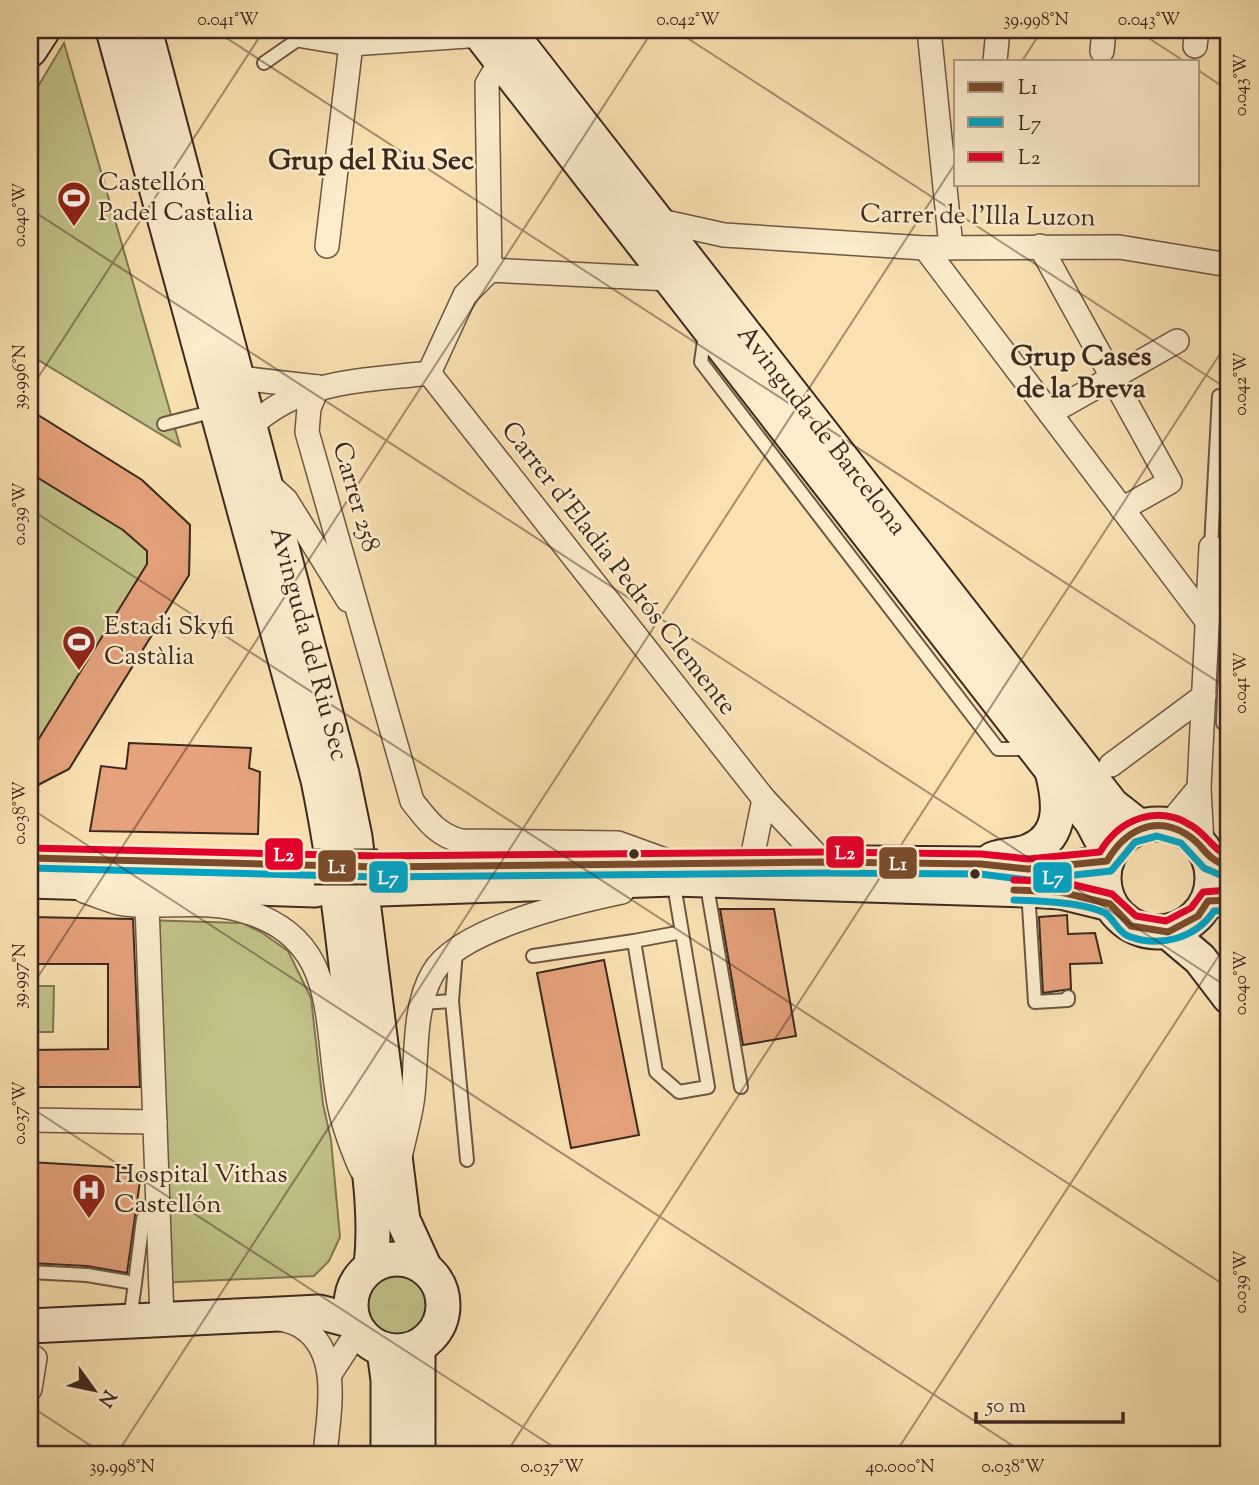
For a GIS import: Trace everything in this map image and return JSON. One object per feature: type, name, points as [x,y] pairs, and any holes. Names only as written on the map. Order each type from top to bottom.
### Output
[{"type":"main road","points":[[30,50],[43,30]]},
{"type":"main road","name":"Avinguda del Riu Sec","points":[[113,30],[315,767],[330,838],[383,1183],[424,1266]]},
{"type":"main road","name":"Avinguda del Riu Sec","points":[[145,30],[342,774],[355,838],[383,1183],[373,1235],[365,1317],[388,1380],[388,1455]]},
{"type":"main road","name":"Avinguda de Barcelona","points":[[492,39],[656,220],[706,324],[1092,822],[1108,857]]},
{"type":"main road","name":"Avinguda de Barcelona","points":[[492,39],[1112,805],[1155,825]]},
{"type":"main road","name":"Avinguda de Barcelona","points":[[981,864],[1001,855],[1032,850],[1052,832],[1060,803],[1044,760]]},
{"type":"main road","points":[[1229,961],[1212,906],[1214,857],[1155,825],[1125,835],[1108,857],[1104,884],[1110,904],[1131,926],[1168,932],[1200,959],[1229,997]]},
{"type":"main road","points":[[45,882],[675,872],[751,863],[823,862],[981,864],[1001,868],[1063,870],[1108,857]]},
{"type":"main road","points":[[30,858],[314,878]]},
{"type":"main road","points":[[675,872],[706,880],[1028,890],[1062,904],[1110,904]]},
{"type":"main road","points":[[1168,932],[1212,906]]},
{"type":"main road","points":[[32,1342],[146,1320],[319,1312],[365,1317],[401,1352],[418,1347],[436,1331],[444,1308],[440,1284],[424,1266],[397,1257],[365,1317]]},
{"type":"main road","points":[[418,1347],[418,1455]]},
{"type":"street","points":[[929,30],[951,247]]},
{"type":"street","points":[[995,60],[998,30]]},
{"type":"street","points":[[239,378],[318,387],[429,373],[465,295],[490,270],[487,84],[492,39],[351,44],[302,33]]},
{"type":"street","points":[[327,246],[351,44]]},
{"type":"street","name":"Carrer de l'Illa Luzon","points":[[656,220],[724,235],[925,248],[1119,247],[1229,265]]},
{"type":"street","points":[[490,270],[683,275],[708,246],[724,235]]},
{"type":"street","points":[[1040,246],[1170,482],[1122,509]]},
{"type":"street","points":[[925,248],[1207,621]]},
{"type":"street","points":[[1050,413],[1177,341]]},
{"type":"street","name":"Carrer d'Eladia Pedrós Clemente","points":[[429,373],[764,799],[823,862]]},
{"type":"street","points":[[251,426],[272,406],[318,387]]},
{"type":"street","name":"Carrer 258","points":[[318,387],[309,408],[307,432],[412,801],[432,827],[447,837],[461,841],[618,843],[675,872]]},
{"type":"street","name":"Carrer 258","points":[[266,482],[286,500],[362,623]]},
{"type":"street","points":[[1214,857],[1199,788],[1210,701],[1207,621],[1223,555]]},
{"type":"street","points":[[1111,765],[1210,701]]},
{"type":"street","points":[[1155,825],[1199,788]]},
{"type":"street","points":[[751,863],[764,799]]},
{"type":"street","points":[[383,1183],[412,1099],[422,1003],[433,972],[456,950],[549,908],[675,872]]},
{"type":"street","points":[[45,882],[122,904],[229,907],[264,916],[298,942],[324,983],[338,1100],[348,1141],[383,1183]]},
{"type":"street","points":[[146,1320],[147,905]]},
{"type":"street","points":[[30,1121],[147,1122]]},
{"type":"street","points":[[267,1314],[302,1326],[317,1341],[330,1374],[326,1455]]},
{"type":"street","points":[[330,1374],[365,1317]]},
{"type":"street","points":[[30,1389],[32,1342]]},
{"type":"lane","points":[[264,64],[302,33]]},
{"type":"lane","points":[[1219,396],[1223,555],[1228,589],[1227,684],[1210,701],[1223,723],[1229,723]]},
{"type":"lane","points":[[164,424],[217,410]]},
{"type":"lane","points":[[634,941],[656,1072],[679,1092],[708,1087],[682,932],[675,872]]},
{"type":"lane","points":[[706,880],[741,1087]]},
{"type":"lane","points":[[1028,890],[1035,1002],[1068,1000],[1068,997]]},
{"type":"lane","points":[[533,956],[682,932]]},
{"type":"lane","points":[[456,950],[452,1001],[467,1160]]},
{"type":"lane","points":[[422,1003],[452,1001]]},
{"type":"lane","points":[[143,1219],[135,1283],[146,1320]]},
{"type":"lane","points":[[30,1272],[87,1275],[135,1283]]},
{"type":"green space","name":"Castellón Padel Castalia","points":[[64,43],[180,446],[30,355],[30,100]]},
{"type":"green space","name":"Estadi Skyfi Castàlia","points":[[30,410],[142,480],[190,525],[189,575],[69,769],[30,789]]},
{"type":"green space","points":[[143,920],[242,923],[261,932],[288,951],[311,998],[323,1104],[331,1140],[340,1237],[329,1261],[314,1276],[156,1283]]},
{"type":"green space","points":[[36,986],[54,986],[53,1032],[35,1032]]},
{"type":"green space","points":[[390,1272],[402,1272],[414,1277],[424,1287],[429,1305],[427,1318],[414,1333],[402,1338],[390,1338],[378,1333],[368,1323],[363,1311],[363,1299],[368,1287],[378,1277]]},
{"type":"building","points":[[30,410],[142,480],[190,525],[189,575],[69,769],[30,789],[30,743],[35,745],[147,564],[147,551],[123,530],[30,473]]},
{"type":"building","points":[[129,743],[251,748],[249,768],[260,772],[258,834],[90,831],[101,766],[126,769]]},
{"type":"building","points":[[720,909],[774,909],[796,1036],[743,1045]]},
{"type":"building","points":[[1067,915],[1068,934],[1095,933],[1102,963],[1070,964],[1071,989],[1043,993],[1039,917]]},
{"type":"building","points":[[30,917],[133,919],[140,1087],[30,1087],[30,1050],[108,1049],[108,964],[30,964]]},
{"type":"building","points":[[604,960],[639,1135],[571,1148],[537,973]]},
{"type":"building","name":"Hospital Vithas Castellón","points":[[30,1162],[129,1168],[129,1172],[141,1174],[127,1273],[87,1266],[30,1263]]},
{"type":"transit line","name":"L2","points":[[30,848],[378,856],[823,852],[981,854],[1029,859],[1100,852],[1108,840],[1129,823],[1141,818],[1166,816],[1192,826],[1229,856]]},
{"type":"transit line","name":"L1","points":[[30,858],[378,867],[823,862],[981,864],[1028,869],[1107,861],[1131,834],[1151,826],[1162,826],[1186,834],[1214,859],[1229,867]]},
{"type":"transit line","name":"L7","points":[[30,868],[378,877],[980,874],[1029,880],[1111,871],[1135,842],[1157,836],[1181,843],[1204,868],[1225,877]]},
{"type":"transit line","name":"L2","points":[[1014,880],[1062,882],[1112,894],[1136,916],[1166,921],[1191,908],[1203,892],[1229,890]]},
{"type":"transit line","name":"L1","points":[[1014,890],[1061,892],[1110,904],[1131,926],[1168,932],[1198,916],[1208,901],[1229,900]]},
{"type":"transit line","name":"L7","points":[[1014,900],[1096,909],[1105,913],[1128,936],[1152,941],[1176,939],[1197,928],[1214,911],[1229,910]]},
{"type":"place","name":"Castellón Padel Castalia","points":[[74,228]]},
{"type":"place","name":"Estadi Skyfi Castàlia","points":[[79,672]]},
{"type":"place","name":"Hospital Vithas Castellón","points":[[89,1220]]},
{"type":"district","name":"Grup del Riu Sec","points":[[371,162]]},
{"type":"district","name":"Grup Cases de la Breva","points":[[1081,374]]}]
